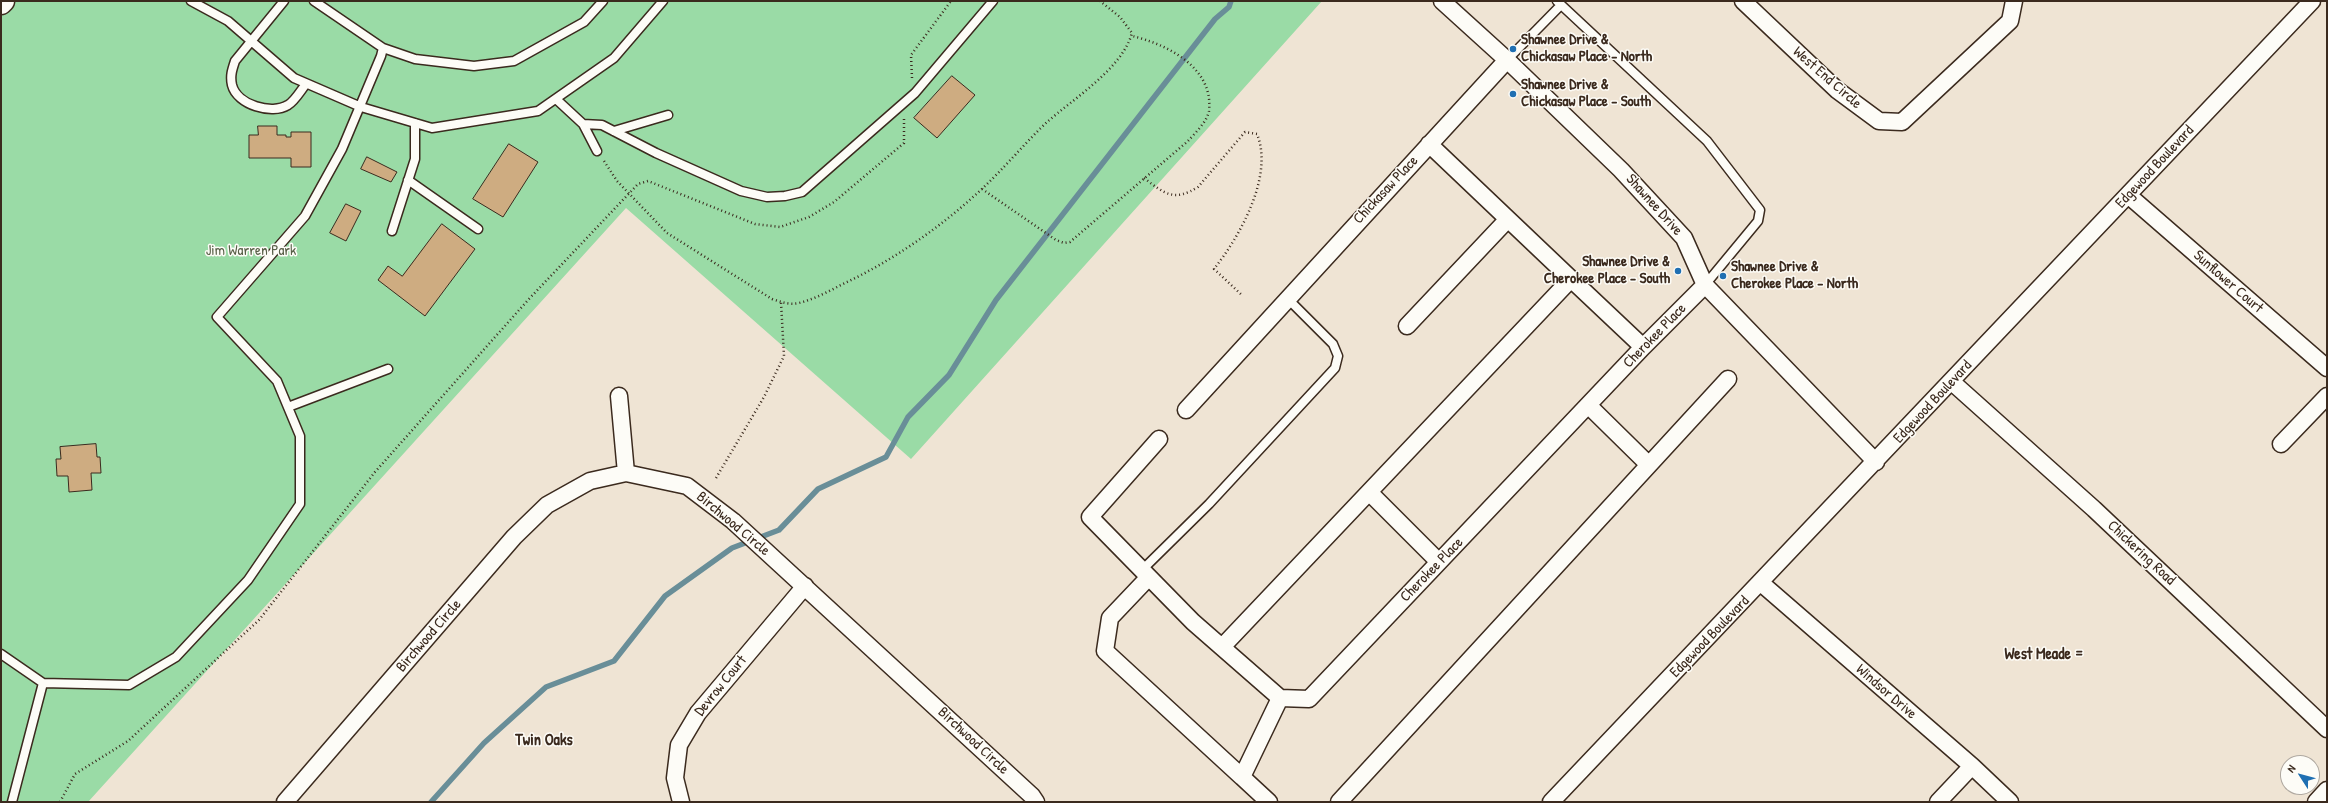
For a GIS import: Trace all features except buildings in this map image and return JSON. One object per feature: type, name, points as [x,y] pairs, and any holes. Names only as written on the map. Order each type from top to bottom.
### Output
[{"type":"street","name":"Shawnee Drive","points":[[1442,1],[1507,60],[1622,170],[1684,238],[1705,285],[1876,462]]},
{"type":"street","name":"West End Circle","points":[[1743,1],[1837,90],[1879,121],[1902,122],[2010,21],[2014,1]]},
{"type":"street","name":"Edgewood Boulevard","points":[[1551,802],[1876,462],[2312,1]]},
{"type":"street","name":"Chickasaw Place","points":[[1186,410],[1287,298],[1507,60]]},
{"type":"street","points":[[1429,144],[1643,347]]},
{"type":"street","name":"Sunflower Court","points":[[2128,196],[2327,368]]},
{"type":"street","points":[[1407,326],[1508,219]]},
{"type":"street","points":[[1222,647],[1571,279]]},
{"type":"street","name":"Cherokee Place","points":[[1280,698],[1309,699],[1643,347],[1705,285]]},
{"type":"street","points":[[1339,802],[1728,379]]},
{"type":"street","name":"Chickering Road","points":[[1952,382],[2094,509],[2327,729]]},
{"type":"street","points":[[619,396],[626,473]]},
{"type":"street","points":[[2280,444],[2327,396]]},
{"type":"street","points":[[1588,405],[1649,465]]},
{"type":"street","points":[[1159,439],[1090,517],[1145,575],[1222,647],[1280,698],[1242,777]]},
{"type":"street","name":"Birchwood Circle","points":[[285,802],[514,537],[547,505],[590,481],[626,473],[687,486],[733,520],[1032,796],[1036,802]]},
{"type":"street","points":[[1369,492],[1439,562]]},
{"type":"street","points":[[1145,575],[1110,618],[1105,651],[1269,802]]},
{"type":"street","name":"Windsor Drive","points":[[1761,583],[1972,766],[2010,802]]},
{"type":"street","name":"Devrow Court","points":[[681,802],[675,778],[679,745],[698,713],[805,586]]},
{"type":"street","points":[[1938,802],[1972,766]]},
{"type":"street","points":[[2316,802],[2327,790]]},
{"type":"lane","points":[[191,1],[228,22],[294,78],[361,107],[432,128],[538,111],[614,58],[664,1]]},
{"type":"lane","points":[[284,1],[235,61],[231,73],[233,87],[244,99],[258,108],[274,110],[289,105],[306,84]]},
{"type":"lane","points":[[314,1],[383,48],[415,59],[474,66],[514,61],[584,22],[603,1]]},
{"type":"lane","points":[[584,124],[602,125],[614,130],[656,153],[742,191],[767,197],[785,196],[802,192],[819,179],[906,101],[948,56],[993,1]]},
{"type":"lane","points":[[1507,60],[1559,3],[1707,141],[1760,210],[1758,221],[1705,285]]},
{"type":"lane","points":[[1,654],[43,683],[129,685],[176,657],[248,580],[300,504],[300,436],[277,381],[217,318],[306,216],[342,149],[361,107],[383,48]]},
{"type":"lane","points":[[556,99],[584,124],[597,151]]},
{"type":"lane","points":[[614,130],[668,115]]},
{"type":"lane","points":[[392,231],[416,159],[415,123]]},
{"type":"lane","points":[[408,180],[478,229]]},
{"type":"lane","points":[[1145,575],[1335,368],[1338,356],[1333,344],[1287,298]]},
{"type":"lane","points":[[288,407],[388,369]]},
{"type":"lane","points":[[12,802],[43,683]]},
{"type":"path","points":[[60,802],[75,774],[128,741],[260,620],[375,472],[528,300],[638,184],[648,181],[755,224],[780,227],[809,217],[834,202],[904,143],[904,109],[912,85],[912,55],[951,1]]},
{"type":"path","points":[[597,151],[617,181],[667,233],[755,289],[781,302],[797,303],[818,297],[881,264],[933,230],[982,189],[1011,162],[1045,124],[1097,82],[1129,45],[1132,36],[1132,32],[1120,17],[1100,1]]},
{"type":"path","points":[[982,189],[1056,240],[1064,243],[1070,242],[1188,141],[1201,126],[1209,111],[1207,95],[1203,83],[1196,70],[1176,54],[1158,44],[1132,36]]},
{"type":"path","points":[[1144,178],[1161,191],[1176,197],[1188,193],[1198,188],[1245,132],[1256,134],[1262,160],[1253,200],[1240,230],[1214,269],[1243,296]]},
{"type":"path","points":[[716,478],[764,397],[784,356],[781,302]]},
{"type":"green space","name":"Jim Warren Park","points":[[1,1],[1322,1],[911,459],[626,208],[88,802],[1,802]]},
{"type":"waterway","points":[[431,802],[484,743],[546,687],[614,661],[665,596],[732,548],[779,530],[818,489],[886,457],[908,417],[949,375],[996,300],[1215,19],[1229,7],[1231,1]]},
{"type":"place","name":"Shawnee Drive & Chickasaw Place - North","points":[[1513,49]]},
{"type":"place","name":"Shawnee Drive & Chickasaw Place - South","points":[[1513,94]]},
{"type":"place","name":"Shawnee Drive & Cherokee Place - South","points":[[1678,271]]},
{"type":"place","name":"Shawnee Drive & Cherokee Place - North","points":[[1723,276]]},
{"type":"district","name":"West Meade =","points":[[2044,655]]},
{"type":"district","name":"Twin Oaks","points":[[544,741]]}]
